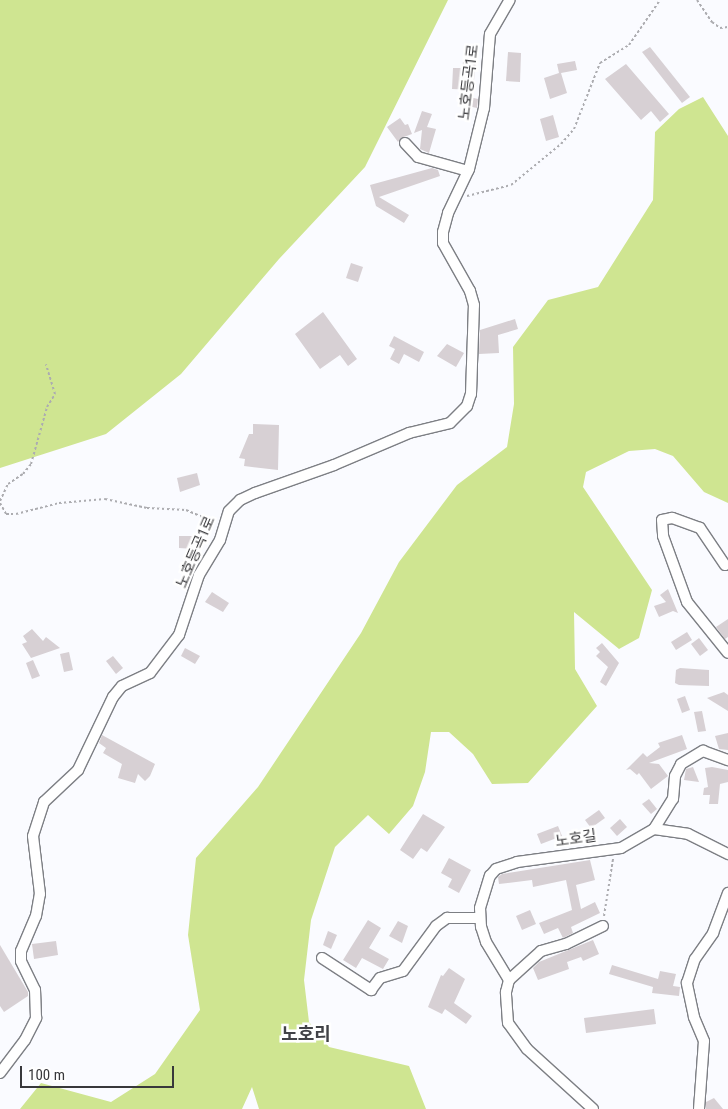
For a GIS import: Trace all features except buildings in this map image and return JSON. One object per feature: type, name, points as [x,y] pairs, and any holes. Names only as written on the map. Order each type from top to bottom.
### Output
[{"type":"street","name":"노호등곡1로","points":[[0,1073],[25,1040],[36,1018],[35,990],[22,961],[22,951],[36,916],[40,894],[33,836],[44,802],[78,770],[113,697],[122,686],[150,673],[179,635],[199,575],[216,547],[229,511],[240,500],[409,433],[438,428],[450,423],[467,406],[471,394],[474,304],[470,291],[443,243],[448,214],[468,171],[484,108],[490,34],[510,0]]},
{"type":"street","points":[[405,143],[418,157],[468,171]]},
{"type":"street","points":[[725,565],[700,528],[672,518],[662,520],[663,536],[687,602],[728,653]]},
{"type":"street","points":[[728,760],[709,751],[703,751],[681,764],[675,776],[673,799],[654,829],[688,834],[728,854]]},
{"type":"street","name":"노호길","points":[[509,980],[486,942],[480,918],[484,893],[496,869],[517,862],[613,849],[654,829]]},
{"type":"street","points":[[699,1109],[704,1041],[694,1017],[687,983],[695,959],[713,933],[728,893]]},
{"type":"street","points":[[322,958],[371,990],[380,978],[403,971],[436,926],[447,918],[480,918]]},
{"type":"street","points":[[593,1109],[527,1049],[513,1032],[508,1023],[506,992],[509,980],[541,951],[566,944],[603,926]]},
{"type":"path","points":[[455,198],[511,185],[561,144],[574,129],[600,63],[629,45],[660,0]]},
{"type":"path","points":[[697,0],[712,22],[720,28],[728,27]]},
{"type":"path","points":[[46,364],[55,394],[45,415],[31,464],[23,474],[8,484],[0,502],[6,514],[16,514],[59,503],[104,499],[147,508],[186,510],[223,527]]},
{"type":"path","points":[[603,926],[613,849]]},
{"type":"green space","points":[[0,0],[448,0],[365,167],[279,259],[181,374],[106,434],[0,468]]},
{"type":"green space","points":[[703,97],[728,136],[728,503],[704,492],[673,456],[655,449],[629,451],[586,472],[583,487],[652,590],[639,638],[619,649],[574,612],[575,669],[597,706],[528,783],[492,784],[473,754],[449,732],[431,732],[425,772],[413,806],[389,834],[368,815],[335,847],[311,920],[304,980],[309,1022],[329,1047],[409,1066],[426,1109],[259,1109],[252,1087],[242,1109],[20,1109],[41,1083],[111,1102],[155,1074],[200,1010],[188,935],[196,858],[258,787],[361,633],[399,562],[457,485],[507,447],[514,404],[513,347],[548,300],[598,287],[653,200],[655,132],[679,109]]},
{"type":"district","name":"노호리","points":[[306,1034]]}]
